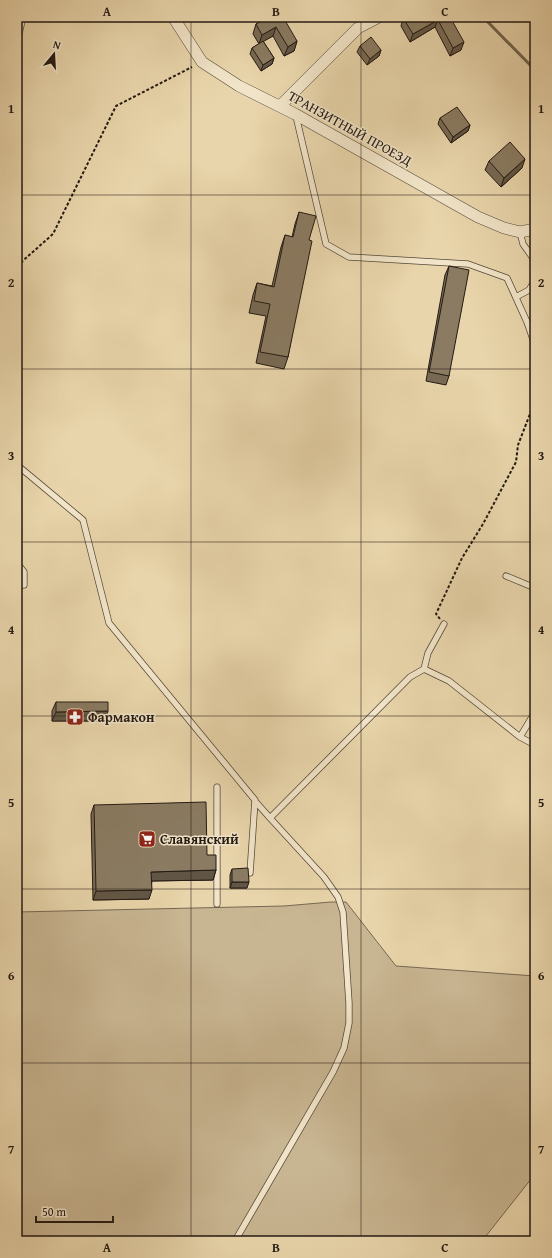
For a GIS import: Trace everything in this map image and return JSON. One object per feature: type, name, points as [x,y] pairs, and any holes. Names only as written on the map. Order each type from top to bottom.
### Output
[{"type":"street","name":"ТРАНЗИТНЫЙ ПРОЕЗД","points":[[173,17],[202,62],[239,86],[295,114],[478,217],[504,228],[520,232],[535,230]]},
{"type":"street","points":[[280,106],[358,28],[379,17]]},
{"type":"lane","points":[[17,42],[23,17]]},
{"type":"lane","points":[[17,55],[17,73]]},
{"type":"lane","points":[[295,114],[326,244],[349,257],[468,264],[507,278],[527,322],[535,345]]},
{"type":"lane","points":[[520,232],[523,244],[535,261]]},
{"type":"lane","points":[[516,297],[530,290],[535,280]]},
{"type":"lane","points":[[17,465],[83,520],[110,623],[270,818],[324,877],[338,897],[343,912],[349,1024],[344,1048],[333,1072],[235,1241]]},
{"type":"lane","points":[[17,564],[24,572],[24,585],[17,585]]},
{"type":"lane","points":[[506,576],[535,588]]},
{"type":"lane","points":[[270,818],[410,678],[424,669],[428,653],[444,624]]},
{"type":"lane","points":[[424,669],[449,681],[520,737],[535,745]]},
{"type":"lane","points":[[520,737],[535,712]]},
{"type":"lane","points":[[216,787],[217,904]]},
{"type":"lane","points":[[250,873],[255,800]]},
{"type":"path","points":[[17,266],[53,234],[116,106],[202,62]]},
{"type":"path","points":[[444,624],[436,614],[462,558],[483,524],[516,462],[518,445],[535,401]]},
{"type":"shaded area","points":[[346,902],[396,966],[535,976],[535,1174],[482,1241],[17,1241],[17,912],[284,906]]},
{"type":"building","points":[[269,17],[283,17],[297,41],[288,47],[276,27],[262,35],[256,24]]},
{"type":"building","points":[[450,17],[464,42],[453,48],[438,20],[413,34],[403,18]]},
{"type":"building","points":[[371,37],[381,50],[370,59],[360,46]]},
{"type":"building","points":[[263,41],[274,58],[263,65],[252,48]]},
{"type":"building","points":[[457,107],[470,125],[453,137],[440,118]]},
{"type":"building","points":[[510,142],[525,159],[504,178],[489,161]]},
{"type":"building","points":[[299,212],[316,216],[309,240],[312,241],[288,357],[260,352],[270,304],[254,301],[257,283],[274,287],[285,235],[293,237]]},
{"type":"building","points":[[449,266],[469,270],[449,376],[429,372]]},
{"type":"building","points":[[56,702],[108,702],[108,711],[56,712]]},
{"type":"building","name":"Славянский","points":[[206,802],[207,855],[216,855],[216,870],[151,872],[152,890],[96,891],[94,805]]},
{"type":"building","points":[[248,868],[249,882],[232,882],[232,869]]},
{"type":"waterway","points":[[483,17],[535,70]]},
{"type":"place","name":"Фармакон","points":[[75,717]]},
{"type":"place","name":"Славянский","points":[[147,839]]}]
